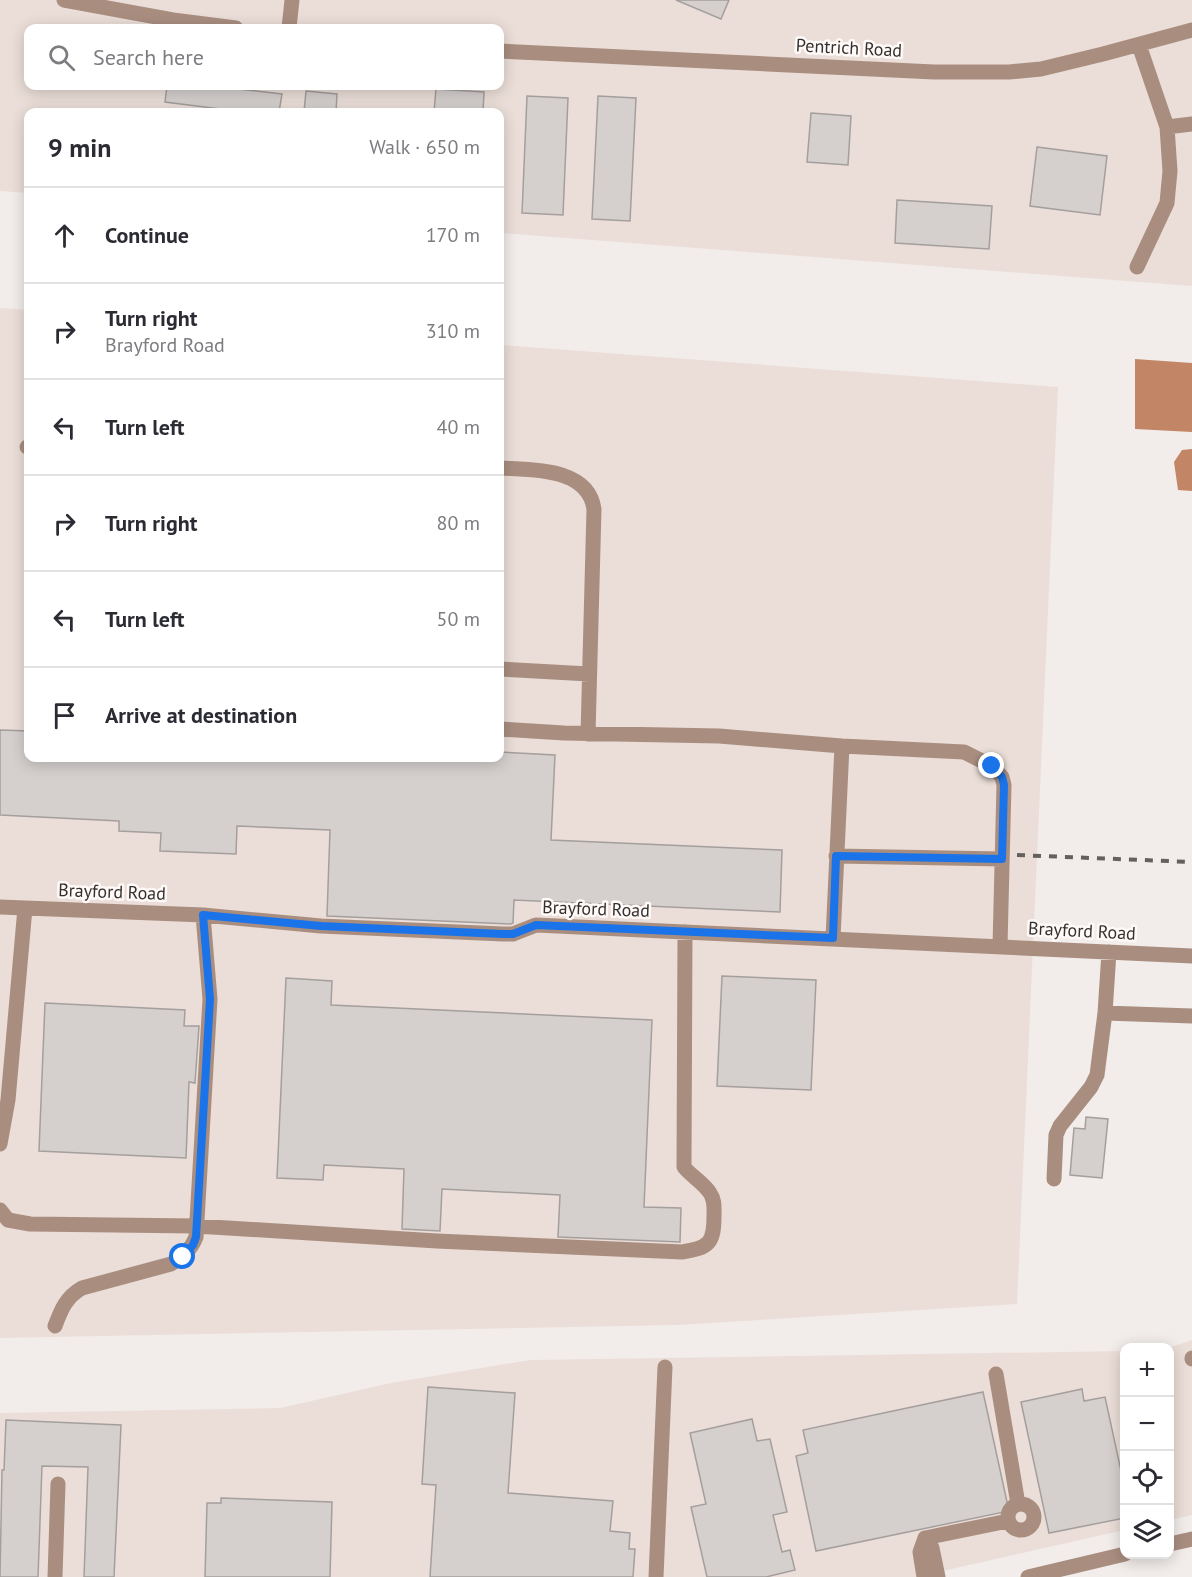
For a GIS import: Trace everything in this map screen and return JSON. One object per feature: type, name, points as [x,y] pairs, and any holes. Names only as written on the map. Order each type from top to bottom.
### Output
[{"type":"lane","points":[[64,0],[204,24]]},
{"type":"lane","points":[[289,24],[292,0]]},
{"type":"lane","name":"Pentrich Road","points":[[504,51],[971,73],[1041,69],[1192,30]]},
{"type":"lane","points":[[1137,267],[1167,204],[1170,171],[1167,127],[1139,45]]},
{"type":"lane","points":[[1167,127],[1192,124]]},
{"type":"lane","points":[[504,468],[558,473],[583,488],[593,500],[588,734]]},
{"type":"lane","points":[[504,669],[589,674]]},
{"type":"lane","points":[[504,729],[588,734],[719,736],[842,746],[964,752],[985,761],[1002,777],[1004,785],[1000,946]]},
{"type":"lane","points":[[833,938],[842,746]]},
{"type":"lane","points":[[836,856],[1002,859]]},
{"type":"lane","name":"Brayford Road","points":[[0,907],[203,915],[321,926],[503,934],[513,934],[536,925],[1192,956]]},
{"type":"lane","points":[[0,1144],[8,1100],[26,908]]},
{"type":"lane","points":[[55,1326],[63,1306],[74,1293],[82,1288],[171,1264],[183,1257],[193,1245],[196,1237],[210,999],[203,915]]},
{"type":"lane","points":[[0,1210],[8,1220],[30,1224],[196,1226],[437,1241],[682,1252],[698,1250],[707,1244],[714,1234],[714,1203],[710,1193],[684,1167],[685,932]]},
{"type":"lane","points":[[1054,1179],[1056,1135],[1066,1116],[1091,1087],[1097,1075],[1105,1013],[1108,952]]},
{"type":"lane","points":[[1105,1013],[1192,1016]]},
{"type":"lane","points":[[656,1577],[665,1366]]},
{"type":"lane","points":[[996,1374],[1018,1504]]},
{"type":"lane","points":[[55,1577],[58,1484]]},
{"type":"lane","points":[[1018,1504],[1024,1504],[1034,1514],[1032,1524],[1020,1530],[1008,1521],[1010,1510],[1018,1504]]},
{"type":"lane","points":[[925,1538],[1008,1521]]},
{"type":"lane","points":[[924,1577],[920,1552],[925,1538]]},
{"type":"lane","points":[[925,1538],[932,1548],[938,1577]]},
{"type":"lane","points":[[1174,1543],[1192,1539]]},
{"type":"lane","points":[[1028,1577],[1120,1555]]},
{"type":"shaded area","points":[[0,0],[1192,0],[1192,286],[504,233],[504,108],[24,108],[24,193],[0,191]]},
{"type":"shaded area","points":[[0,308],[24,310],[24,762],[504,762],[504,345],[1058,387],[1017,1304],[677,1325],[0,1338]]},
{"type":"shaded area","points":[[1135,359],[1192,363],[1192,432],[1135,429]]},
{"type":"shaded area","points":[[1192,449],[1192,491],[1178,490],[1174,462],[1182,450]]},
{"type":"shaded area","points":[[1192,1340],[1192,1515],[1174,1519],[1174,1397],[1174,1346]]},
{"type":"shaded area","points":[[1120,1351],[1120,1531],[916,1577],[0,1577],[0,1413],[280,1408],[391,1383],[530,1360]]},
{"type":"building","points":[[676,0],[729,0],[721,19]]},
{"type":"building","points":[[166,90],[248,90],[282,94],[280,108],[212,108],[165,102]]},
{"type":"building","points":[[436,90],[484,92],[483,108],[434,108]]},
{"type":"building","points":[[306,91],[337,94],[336,108],[304,108]]},
{"type":"building","points":[[527,96],[568,98],[563,215],[522,213]]},
{"type":"building","points":[[598,96],[636,98],[630,221],[592,219]]},
{"type":"building","points":[[811,113],[851,116],[848,165],[807,162]]},
{"type":"building","points":[[1037,147],[1107,156],[1100,215],[1030,206]]},
{"type":"building","points":[[897,200],[992,206],[989,249],[895,243]]},
{"type":"building","points":[[0,730],[24,731],[24,762],[504,762],[504,752],[555,755],[551,840],[782,850],[780,912],[514,900],[513,923],[511,924],[327,916],[330,830],[237,826],[236,854],[160,851],[161,833],[119,831],[119,821],[0,815]]},
{"type":"building","points":[[722,976],[816,980],[811,1090],[717,1086]]},
{"type":"building","points":[[286,978],[332,981],[331,1005],[652,1020],[644,1207],[681,1208],[680,1242],[558,1237],[560,1195],[442,1189],[440,1231],[402,1229],[404,1169],[324,1165],[323,1180],[277,1178]]},
{"type":"building","points":[[45,1003],[185,1010],[184,1026],[199,1026],[195,1083],[189,1082],[186,1158],[39,1151]]},
{"type":"building","points":[[1086,1117],[1108,1119],[1102,1178],[1070,1175],[1074,1128],[1085,1129]]},
{"type":"building","points":[[428,1387],[515,1393],[508,1493],[613,1501],[610,1531],[630,1533],[629,1549],[635,1549],[633,1577],[430,1577],[436,1485],[422,1484]]},
{"type":"building","points":[[1082,1389],[1084,1401],[1105,1397],[1120,1466],[1120,1519],[1049,1533],[1021,1402]]},
{"type":"building","points":[[983,1392],[1009,1511],[816,1551],[796,1456],[808,1453],[803,1430]]},
{"type":"building","points":[[752,1419],[757,1441],[770,1439],[787,1512],[773,1515],[782,1552],[790,1550],[795,1570],[766,1577],[707,1577],[691,1507],[706,1504],[690,1433]]},
{"type":"building","points":[[6,1420],[121,1425],[114,1577],[84,1577],[88,1467],[42,1466],[38,1577],[0,1577],[2,1470],[4,1470]]},
{"type":"building","points":[[221,1498],[332,1502],[330,1577],[205,1577],[207,1503],[221,1503]]},
{"type":"railway","points":[[1017,855],[1192,862]]},
{"type":"route","points":[[183,1257],[193,1245],[196,1237],[210,999],[203,915],[321,926],[503,934],[513,934],[536,925],[833,938],[836,856],[1002,859],[1004,785],[1002,777],[992,766]]}]
